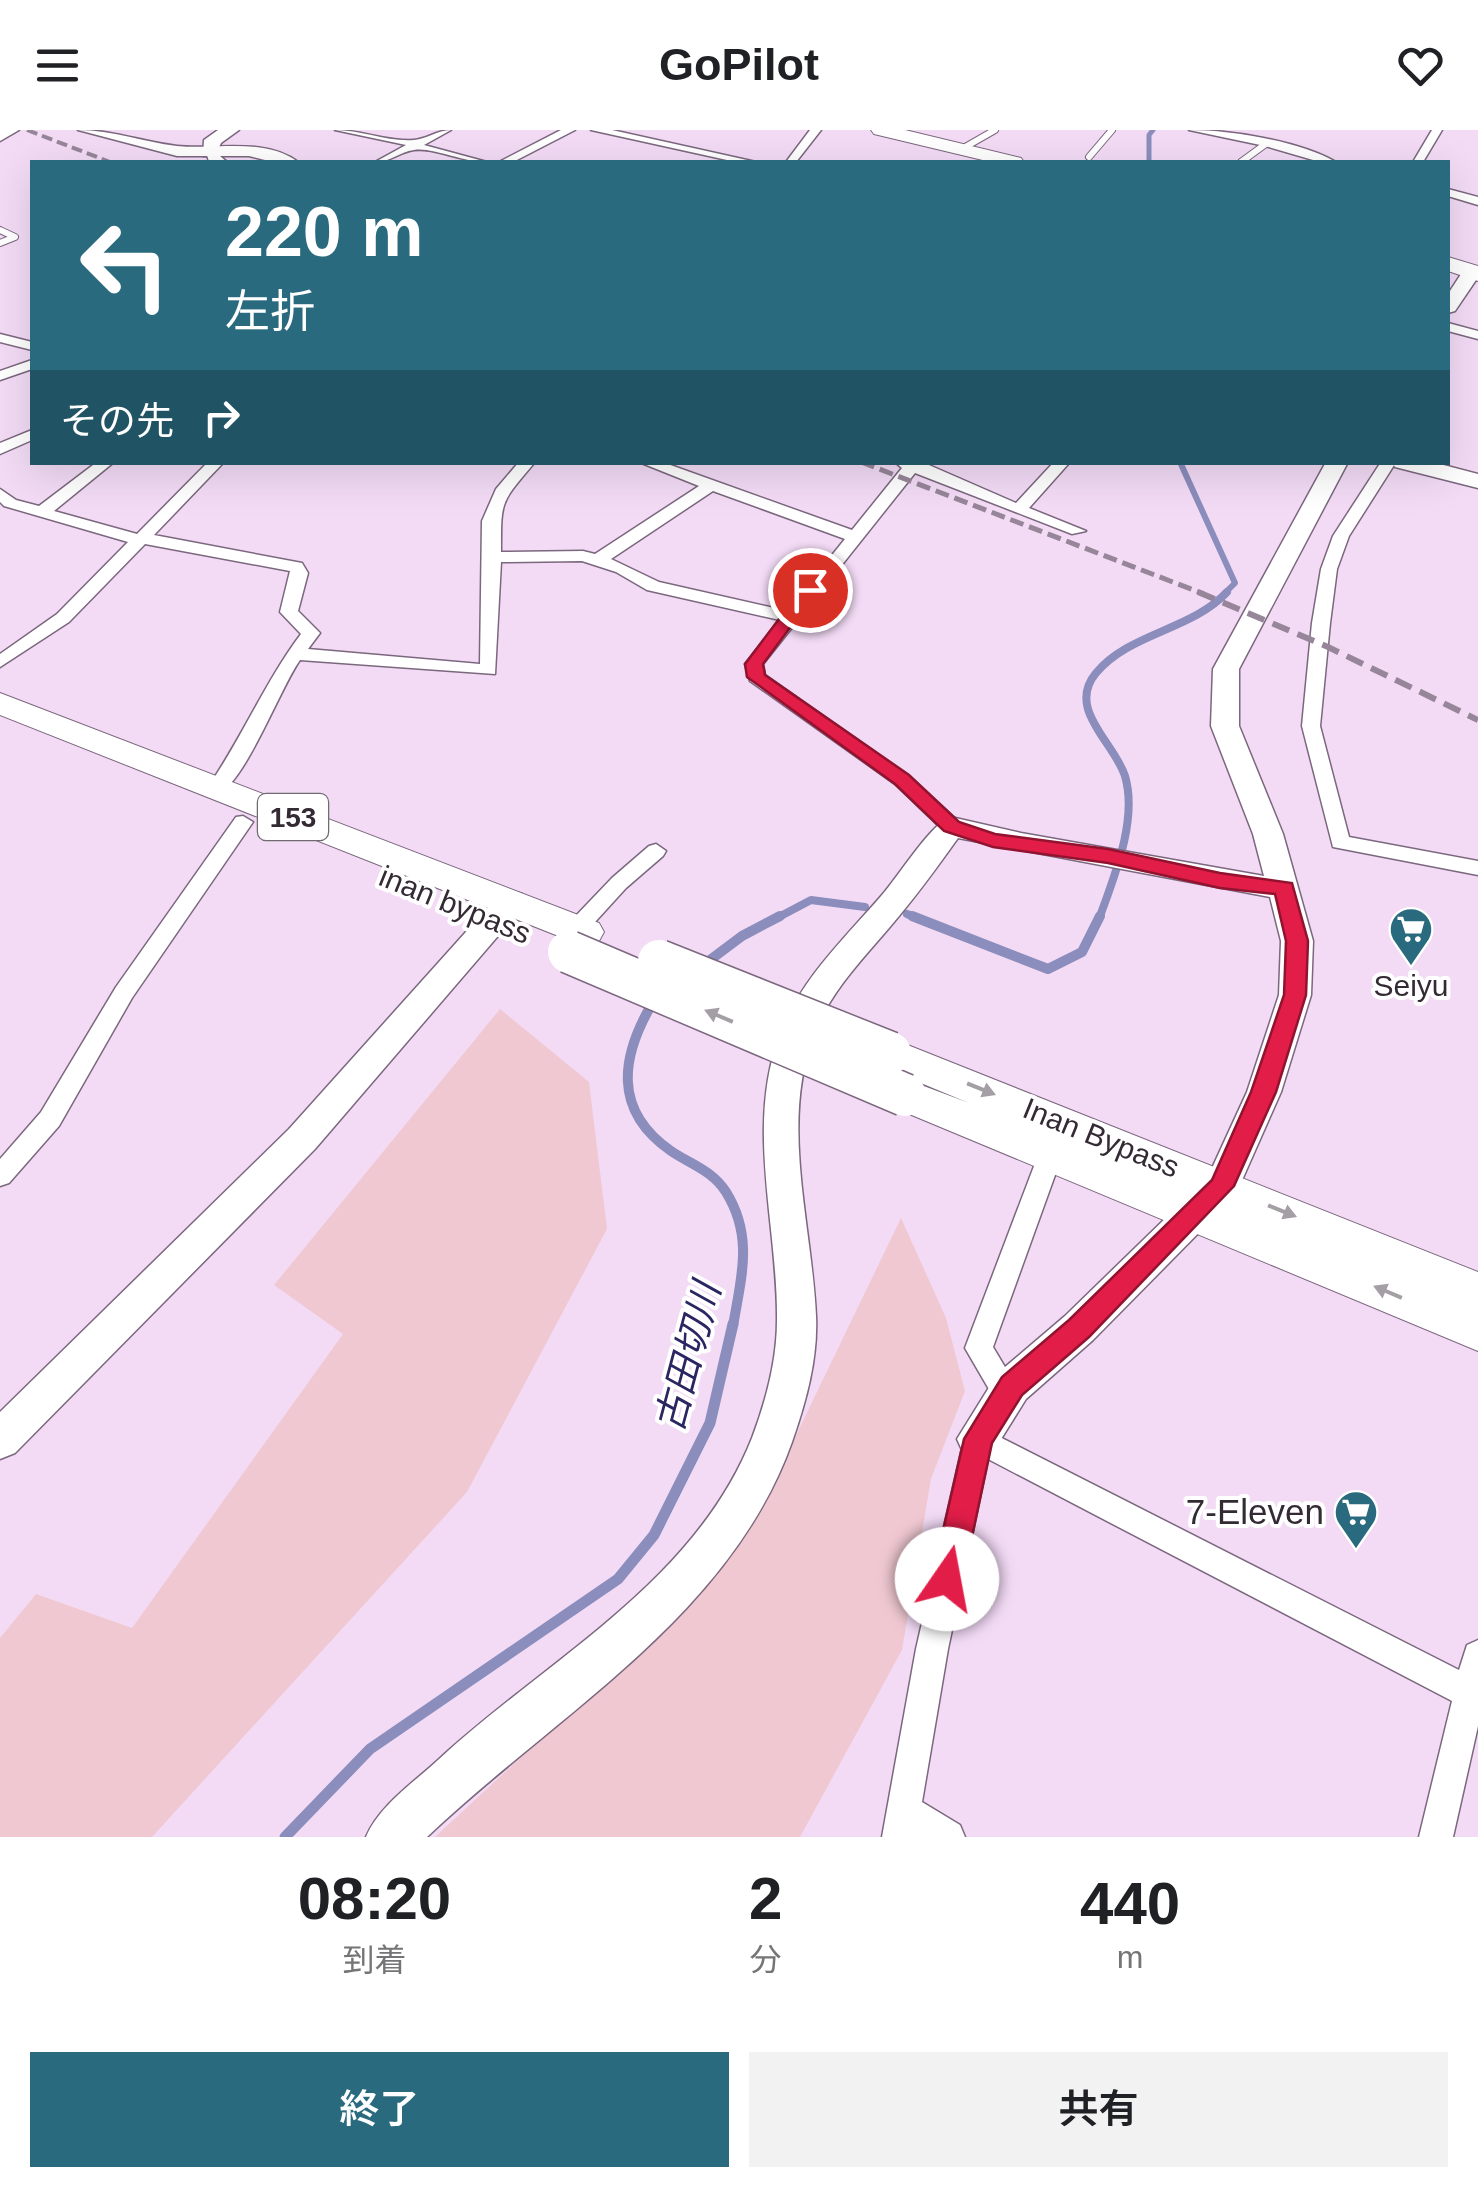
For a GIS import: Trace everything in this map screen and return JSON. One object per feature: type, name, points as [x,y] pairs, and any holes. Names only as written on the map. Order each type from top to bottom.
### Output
[{"type":"highway","points":[[881,130],[1005,160]]},
{"type":"highway","points":[[1450,264],[1476,270]]},
{"type":"highway","name":"inan bypass","points":[[0,703],[218,787],[503,911]]},
{"type":"highway","name":"inan bypass","points":[[0,729],[243,822],[577,937],[890,1053]]},
{"type":"highway","name":"inan bypass","points":[[577,937],[905,1096]]},
{"type":"highway","name":"Inan Bypass","points":[[890,1053],[1209,1199],[1478,1330]]},
{"type":"highway","name":"Inan Bypass","points":[[905,1096],[1051,1153],[1209,1199],[1478,1292]]},
{"type":"main road","points":[[0,136],[11,130]]},
{"type":"main road","points":[[215,157],[214,140],[231,130]]},
{"type":"street","points":[[86,130],[215,157],[250,152],[282,160]]},
{"type":"street","points":[[340,130],[473,160]]},
{"type":"street","points":[[384,160],[446,130]]},
{"type":"street","points":[[509,160],[570,130]]},
{"type":"street","points":[[596,130],[740,160]]},
{"type":"street","points":[[793,160],[816,130]]},
{"type":"street","points":[[1194,130],[1323,160]]},
{"type":"street","points":[[1267,144],[1276,130]]},
{"type":"street","points":[[1419,160],[1436,130]]},
{"type":"street","points":[[664,155],[677,147]]},
{"type":"street","points":[[1450,193],[1478,200]]},
{"type":"street","points":[[1450,303],[1476,270]]},
{"type":"street","points":[[1450,328],[1478,335]]},
{"type":"street","points":[[0,338],[30,346]]},
{"type":"street","points":[[0,376],[30,365]]},
{"type":"street","points":[[0,449],[30,436]]},
{"type":"street","points":[[42,512],[103,465]]},
{"type":"street","points":[[0,662],[63,618],[214,465]]},
{"type":"street","points":[[297,654],[489,670],[493,544],[487,528],[493,507],[526,465]]},
{"type":"street","points":[[654,465],[852,536]]},
{"type":"street","points":[[908,465],[754,664],[756,677],[902,780],[951,826],[993,840],[1147,862],[1220,880],[1285,888]]},
{"type":"street","points":[[911,465],[1078,531]]},
{"type":"street","points":[[1019,510],[1060,465]]},
{"type":"street","points":[[948,1837],[902,1824],[932,1649],[978,1439],[1006,1394],[1209,1199],[1264,1092],[1295,995],[1297,941],[1285,888],[1226,726],[1226,669],[1336,465]]},
{"type":"street","points":[[1387,465],[1342,536],[1330,569],[1311,726],[1323,783],[1340,842],[1478,868]]},
{"type":"street","points":[[1415,465],[1478,481]]},
{"type":"street","points":[[598,560],[710,486]]},
{"type":"street","points":[[0,494],[10,503],[130,538],[296,567],[300,573],[289,612],[311,633],[218,787]]},
{"type":"street","points":[[491,557],[559,554],[598,560],[622,568],[652,586],[788,617]]},
{"type":"street","points":[[0,1176],[50,1119],[124,993],[243,822]]},
{"type":"street","points":[[391,1837],[470,1763],[645,1621],[706,1553],[737,1510],[771,1442],[796,1362],[797,1318],[782,1147],[785,1075],[796,1034],[817,991],[916,876],[951,826]]},
{"type":"street","points":[[577,937],[619,883],[656,851]]},
{"type":"street","points":[[0,1440],[302,1138],[503,911]]},
{"type":"street","points":[[1006,1394],[979,1348],[1051,1153]]},
{"type":"street","points":[[978,1439],[1474,1695]]},
{"type":"street","points":[[1436,1837],[1474,1695],[1478,1656]]},
{"type":"lane","points":[[960,150],[996,130]]},
{"type":"lane","points":[[1089,158],[1112,130]]},
{"type":"lane","points":[[1244,160],[1267,144]]},
{"type":"lane","points":[[0,230],[15,238],[0,243]]},
{"type":"shaded area","points":[[500,1009],[589,1082],[607,1229],[467,1492],[152,1837],[0,1837],[0,1638],[36,1594],[132,1628],[343,1334],[274,1285]]},
{"type":"shaded area","points":[[901,1218],[946,1318],[965,1391],[931,1479],[902,1650],[800,1837],[435,1837],[685,1605],[734,1552],[786,1456]]},
{"type":"waterway","name":"古田切川","points":[[1149,160],[1149,135],[1153,130]]},
{"type":"waterway","name":"古田切川","points":[[1181,465],[1235,583],[1224,594]]},
{"type":"waterway","name":"古田切川","points":[[1099,919],[1122,848],[1129,811],[1125,776],[1089,712],[1088,686],[1096,673],[1125,649],[1196,615],[1227,592]]},
{"type":"waterway","name":"古田切川","points":[[775,919],[811,900],[865,907]]},
{"type":"waterway","name":"古田切川","points":[[907,914],[919,919]]},
{"type":"waterway","name":"古田切川","points":[[702,966],[742,936],[780,916]]},
{"type":"waterway","name":"古田切川","points":[[912,916],[1048,969],[1082,952],[1100,916]]},
{"type":"waterway","name":"古田切川","points":[[653,1002],[629,1062],[631,1100],[652,1135],[714,1178],[735,1209],[743,1258],[733,1326]]},
{"type":"waterway","name":"古田切川","points":[[285,1837],[370,1749],[618,1579],[654,1535],[710,1423],[733,1324]]},
{"type":"railway","points":[[27,130],[105,160]]},
{"type":"railway","points":[[869,465],[1204,594]]},
{"type":"railway","points":[[1198,592],[1328,647],[1478,720]]},
{"type":"place","name":"Seiyu","points":[[1411,967]]},
{"type":"place","name":"7-Eleven","points":[[1356,1550]]},
{"type":"route","points":[[810,590],[754,664],[756,677],[902,780],[951,826],[993,840],[1147,862],[1220,880],[1285,888],[1297,941],[1295,995],[1264,1092],[1222,1186],[1079,1328],[1012,1386],[978,1439],[947,1579]]}]
